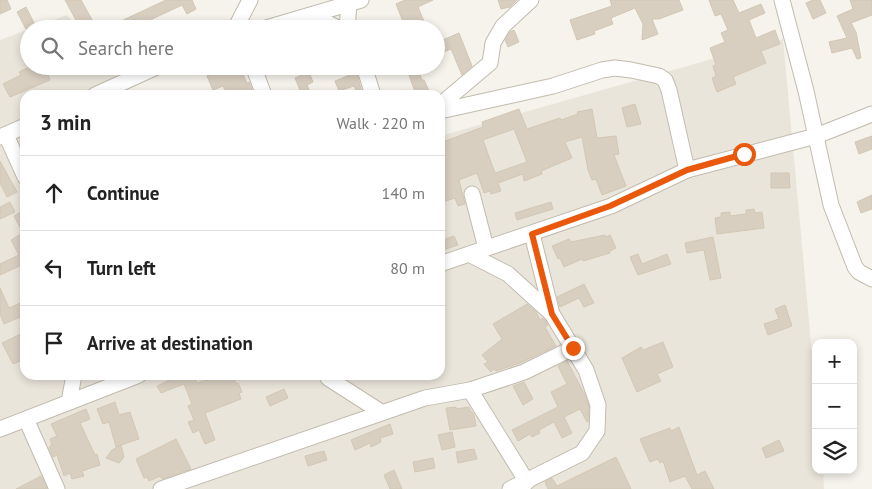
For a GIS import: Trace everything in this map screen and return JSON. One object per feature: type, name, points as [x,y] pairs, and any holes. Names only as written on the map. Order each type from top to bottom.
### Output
[{"type":"street","points":[[240,20],[250,0]]},
{"type":"street","points":[[445,101],[490,62],[493,43],[503,26],[531,0]]},
{"type":"street","points":[[782,0],[831,205],[855,267],[859,272],[872,279]]},
{"type":"street","points":[[293,20],[355,2]]},
{"type":"street","points":[[350,20],[355,2]]},
{"type":"street","points":[[303,17],[321,20]]},
{"type":"street","points":[[445,110],[553,86],[602,70],[615,68],[659,76],[665,80],[669,90],[687,170]]},
{"type":"street","points":[[106,90],[139,75]]},
{"type":"street","points":[[256,75],[262,90]]},
{"type":"street","points":[[367,75],[371,90]]},
{"type":"street","points":[[445,262],[610,206],[687,170],[816,136],[872,114]]},
{"type":"street","points":[[20,128],[3,136],[20,168]]},
{"type":"street","points":[[472,194],[486,248]]},
{"type":"street","points":[[532,234],[552,314]]},
{"type":"street","points":[[469,254],[508,274],[552,314],[586,370],[598,404],[597,431],[582,453],[510,489]]},
{"type":"street","points":[[161,489],[381,412],[425,398],[470,390],[524,372],[573,348]]},
{"type":"street","points":[[69,402],[73,380]]},
{"type":"street","points":[[0,429],[69,402],[116,380]]},
{"type":"street","points":[[331,380],[381,412]]},
{"type":"street","points":[[470,390],[527,482]]},
{"type":"street","points":[[26,419],[57,489]]},
{"type":"shaded area","points":[[67,15],[71,20],[53,20]]},
{"type":"shaded area","points":[[20,32],[20,75],[115,75],[127,90],[20,90],[20,380],[445,380],[445,135],[783,39],[812,354],[812,474],[823,474],[824,489],[0,489],[0,40]]},
{"type":"building","points":[[0,0],[7,0],[11,9],[0,14]]},
{"type":"building","points":[[65,0],[81,0],[92,20],[76,20]]},
{"type":"building","points":[[166,0],[192,0],[196,9],[187,14],[182,5],[150,20],[123,20]]},
{"type":"building","points":[[405,0],[433,0],[418,7],[423,20],[402,20],[396,4]]},
{"type":"building","points":[[498,0],[517,0],[510,7],[501,9]]},
{"type":"building","points":[[610,0],[679,0],[683,10],[659,19],[652,19],[658,34],[642,40],[643,24],[635,8],[611,18],[613,24],[594,31],[595,34],[577,40],[570,20],[612,6]]},
{"type":"building","points":[[709,0],[733,0],[739,13],[761,4],[765,13],[749,20],[756,38],[775,30],[780,44],[761,51],[766,63],[733,77],[736,84],[717,92],[712,78],[716,76],[713,66],[716,65],[710,48],[725,42],[721,33],[728,30],[721,14],[715,16]]},
{"type":"building","points":[[820,0],[826,13],[813,19],[806,3]]},
{"type":"building","points":[[850,0],[872,0],[872,15],[851,23],[856,32],[861,58],[857,59],[852,48],[832,53],[829,42],[847,38],[837,16],[853,9]]},
{"type":"building","points":[[26,7],[32,20],[21,20],[17,12]]},
{"type":"building","points":[[514,30],[519,42],[508,47],[505,40],[510,32]]},
{"type":"building","points":[[459,33],[472,66],[462,75],[451,49],[445,51],[445,39]]},
{"type":"building","points":[[21,75],[48,75],[50,80],[26,90],[20,90],[20,93],[10,97],[3,84]]},
{"type":"building","points":[[243,75],[252,90],[225,90],[223,86],[213,90],[207,76]]},
{"type":"building","points":[[302,75],[310,75],[313,82],[307,85],[309,90],[300,90],[295,78]]},
{"type":"building","points":[[350,75],[357,75],[361,90],[356,90],[354,86],[339,90],[335,81]]},
{"type":"building","points":[[409,75],[420,75],[429,90],[414,90]]},
{"type":"building","points":[[635,104],[641,124],[627,127],[622,108]]},
{"type":"building","points":[[519,109],[527,129],[560,118],[561,120],[578,114],[577,112],[592,109],[597,138],[616,136],[619,154],[614,155],[626,186],[602,195],[596,179],[592,180],[588,170],[582,137],[565,142],[572,158],[541,171],[542,174],[524,181],[523,174],[498,183],[501,191],[491,194],[490,191],[484,193],[477,173],[459,180],[465,204],[458,206],[455,198],[445,201],[445,141],[483,127],[482,122]],"holes":[[[514,129],[527,162],[495,173],[483,140]]]},
{"type":"building","points":[[872,136],[872,149],[859,154],[855,142]]},
{"type":"building","points":[[0,161],[17,192],[7,197],[0,183]]},
{"type":"building","points":[[771,173],[789,173],[790,188],[771,188]]},
{"type":"building","points":[[872,195],[872,209],[861,213],[857,202]]},
{"type":"building","points":[[10,202],[15,212],[0,219],[0,207]]},
{"type":"building","points":[[551,202],[553,209],[517,220],[515,213]]},
{"type":"building","points":[[754,209],[755,213],[762,212],[764,228],[717,234],[715,218],[721,217],[721,213],[730,212],[730,216],[746,214],[746,210]]},
{"type":"building","points":[[20,213],[20,227],[14,216]]},
{"type":"building","points":[[20,235],[20,266],[0,275],[0,264],[19,255],[11,240]]},
{"type":"building","points":[[605,235],[606,237],[610,235],[616,248],[610,251],[610,253],[583,261],[582,259],[564,267],[552,246],[569,239],[571,242]]},
{"type":"building","points":[[454,236],[458,245],[445,249],[445,239]]},
{"type":"building","points":[[713,237],[721,278],[710,280],[704,250],[687,253],[685,243]]},
{"type":"building","points":[[638,254],[642,264],[667,254],[671,264],[638,275],[630,257]]},
{"type":"building","points":[[584,284],[594,303],[584,307],[579,298],[560,307],[557,297]]},
{"type":"building","points":[[0,288],[9,308],[20,303],[20,317],[4,324],[0,314]]},
{"type":"building","points":[[527,304],[536,312],[540,320],[543,318],[545,320],[548,325],[545,327],[556,346],[520,363],[496,371],[494,369],[491,372],[484,364],[488,362],[482,355],[502,339],[493,324]]},
{"type":"building","points":[[785,305],[792,326],[768,335],[764,324],[779,319],[775,309]]},
{"type":"building","points":[[20,334],[20,361],[13,364],[2,343]]},
{"type":"building","points":[[663,342],[673,367],[657,374],[661,381],[637,392],[622,358],[641,347],[643,350]]},
{"type":"building","points":[[567,361],[589,406],[588,422],[580,409],[564,417],[572,433],[562,438],[554,422],[539,430],[540,433],[532,437],[530,434],[518,441],[512,430],[558,407],[551,392],[567,384],[558,366]]},
{"type":"building","points":[[170,380],[196,380],[197,383],[206,380],[235,380],[242,392],[239,393],[241,399],[205,413],[215,440],[205,444],[199,430],[193,433],[188,422],[194,420],[188,406],[192,404],[184,384],[161,393],[157,386]]},
{"type":"building","points":[[524,382],[533,399],[523,405],[513,386]]},
{"type":"building","points":[[284,389],[288,398],[270,406],[266,397]]},
{"type":"building","points":[[115,402],[119,415],[130,412],[139,439],[116,447],[109,422],[103,424],[97,409]]},
{"type":"building","points":[[456,407],[456,409],[469,407],[474,415],[476,426],[450,430],[446,408]]},
{"type":"building","points":[[86,409],[90,419],[80,423],[95,455],[97,454],[100,465],[82,471],[84,476],[72,479],[70,473],[64,476],[57,455],[53,457],[49,447],[52,445],[50,439],[57,436],[51,424]]},
{"type":"building","points":[[390,424],[393,434],[380,438],[381,442],[371,447],[370,443],[355,450],[351,440]]},
{"type":"building","points":[[679,427],[697,475],[705,471],[714,489],[692,489],[685,476],[670,482],[663,461],[660,463],[658,459],[650,462],[640,439],[670,428],[671,431]]},
{"type":"building","points":[[452,432],[455,447],[442,450],[438,435]]},
{"type":"building","points":[[176,439],[191,469],[162,479],[160,476],[149,481],[147,477],[144,478],[136,459]]},
{"type":"building","points":[[779,440],[784,451],[766,458],[762,448]]},
{"type":"building","points":[[121,445],[124,457],[119,463],[106,458],[112,450]]},
{"type":"building","points":[[474,449],[477,459],[458,463],[456,452]]},
{"type":"building","points":[[324,451],[327,460],[308,466],[305,456]]},
{"type":"building","points":[[616,457],[631,489],[548,489],[545,482],[552,478],[557,486]]},
{"type":"building","points":[[433,458],[435,468],[415,472],[413,462]]},
{"type":"building","points":[[394,470],[402,489],[390,489],[384,475]]},
{"type":"building","points":[[41,476],[47,489],[16,489]]},
{"type":"route","points":[[573,348],[552,314],[532,234],[610,206],[687,170],[744,154]]}]
